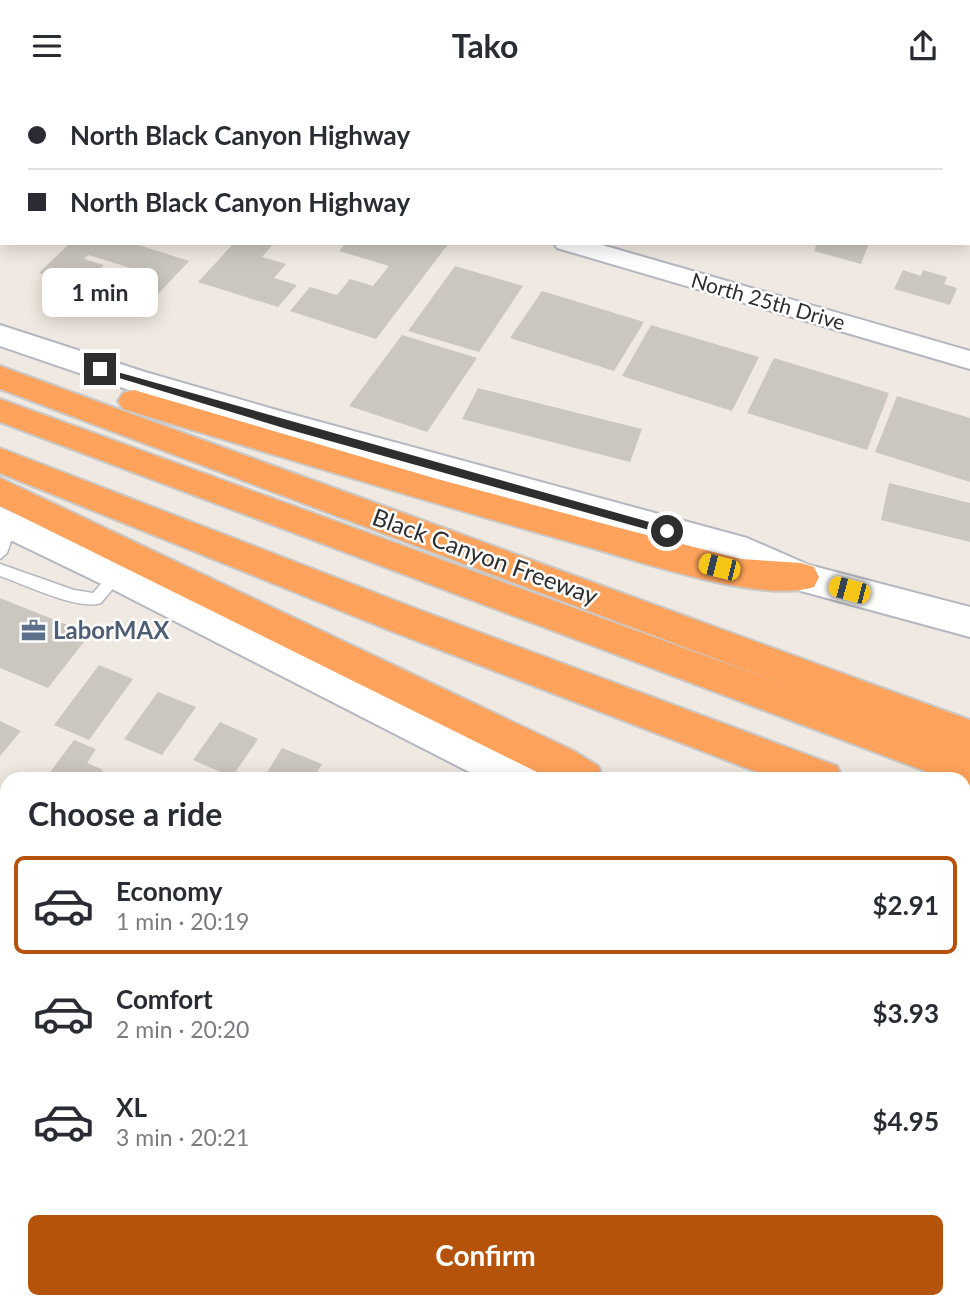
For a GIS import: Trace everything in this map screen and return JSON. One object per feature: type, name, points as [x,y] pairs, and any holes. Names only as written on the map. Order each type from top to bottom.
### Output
[{"type":"highway","points":[[3,389],[111,394],[437,492],[631,545],[741,573],[801,577]]},
{"type":"highway","points":[[3,389],[970,770]]},
{"type":"highway","name":"Black Canyon Freeway","points":[[3,389],[970,737]]},
{"type":"highway","points":[[0,432],[899,772]]},
{"type":"highway","points":[[0,460],[404,620],[805,772]]},
{"type":"highway","points":[[2,522],[339,653],[560,762],[574,772]]},
{"type":"main road","points":[[0,335],[126,377],[287,425],[747,552],[801,577],[970,622]]},
{"type":"main road","points":[[2,522],[117,575],[508,772]]},
{"type":"street","name":"North 25th Drive","points":[[573,245],[970,360]]},
{"type":"lane","points":[[2,573],[74,596],[96,599],[117,575]]},
{"type":"building","points":[[68,245],[138,245],[189,261],[145,308],[102,294],[124,272],[142,278],[147,273],[88,255],[84,259],[104,265],[81,287],[39,273]]},
{"type":"building","points":[[232,245],[272,245],[262,257],[286,264],[274,278],[297,285],[278,307],[198,282]]},
{"type":"building","points":[[344,245],[447,245],[376,339],[290,311],[310,287],[337,295],[350,279],[373,286],[389,266],[339,251]]},
{"type":"building","points":[[816,245],[868,245],[861,264],[814,251]]},
{"type":"building","points":[[455,266],[523,286],[479,352],[408,331]]},
{"type":"building","points":[[903,270],[921,276],[923,270],[947,277],[944,284],[957,288],[950,305],[894,289]]},
{"type":"building","points":[[542,291],[644,322],[614,371],[510,338]]},
{"type":"building","points":[[651,325],[759,357],[732,411],[622,376]]},
{"type":"building","points":[[402,335],[477,358],[427,432],[349,406]]},
{"type":"building","points":[[774,358],[889,393],[867,450],[747,413]]},
{"type":"building","points":[[478,388],[642,429],[630,462],[462,419]]},
{"type":"building","points":[[897,396],[970,418],[970,482],[875,452]]},
{"type":"building","points":[[889,483],[970,503],[970,542],[881,520]]},
{"type":"building","points":[[0,598],[90,634],[48,688],[0,668]]},
{"type":"building","points":[[99,665],[133,679],[89,740],[54,725]]},
{"type":"building","points":[[158,692],[196,707],[162,755],[124,739]]},
{"type":"building","points":[[0,721],[21,731],[0,756]]},
{"type":"building","points":[[220,722],[258,739],[235,772],[221,772],[193,760]]},
{"type":"building","points":[[74,740],[96,749],[87,763],[103,770],[102,772],[50,772]]},
{"type":"building","points":[[282,748],[322,764],[317,772],[267,772]]},
{"type":"place","name":"LaborMAX","points":[[33,631]]},
{"type":"route","points":[[100,369],[287,425],[667,531]]}]
